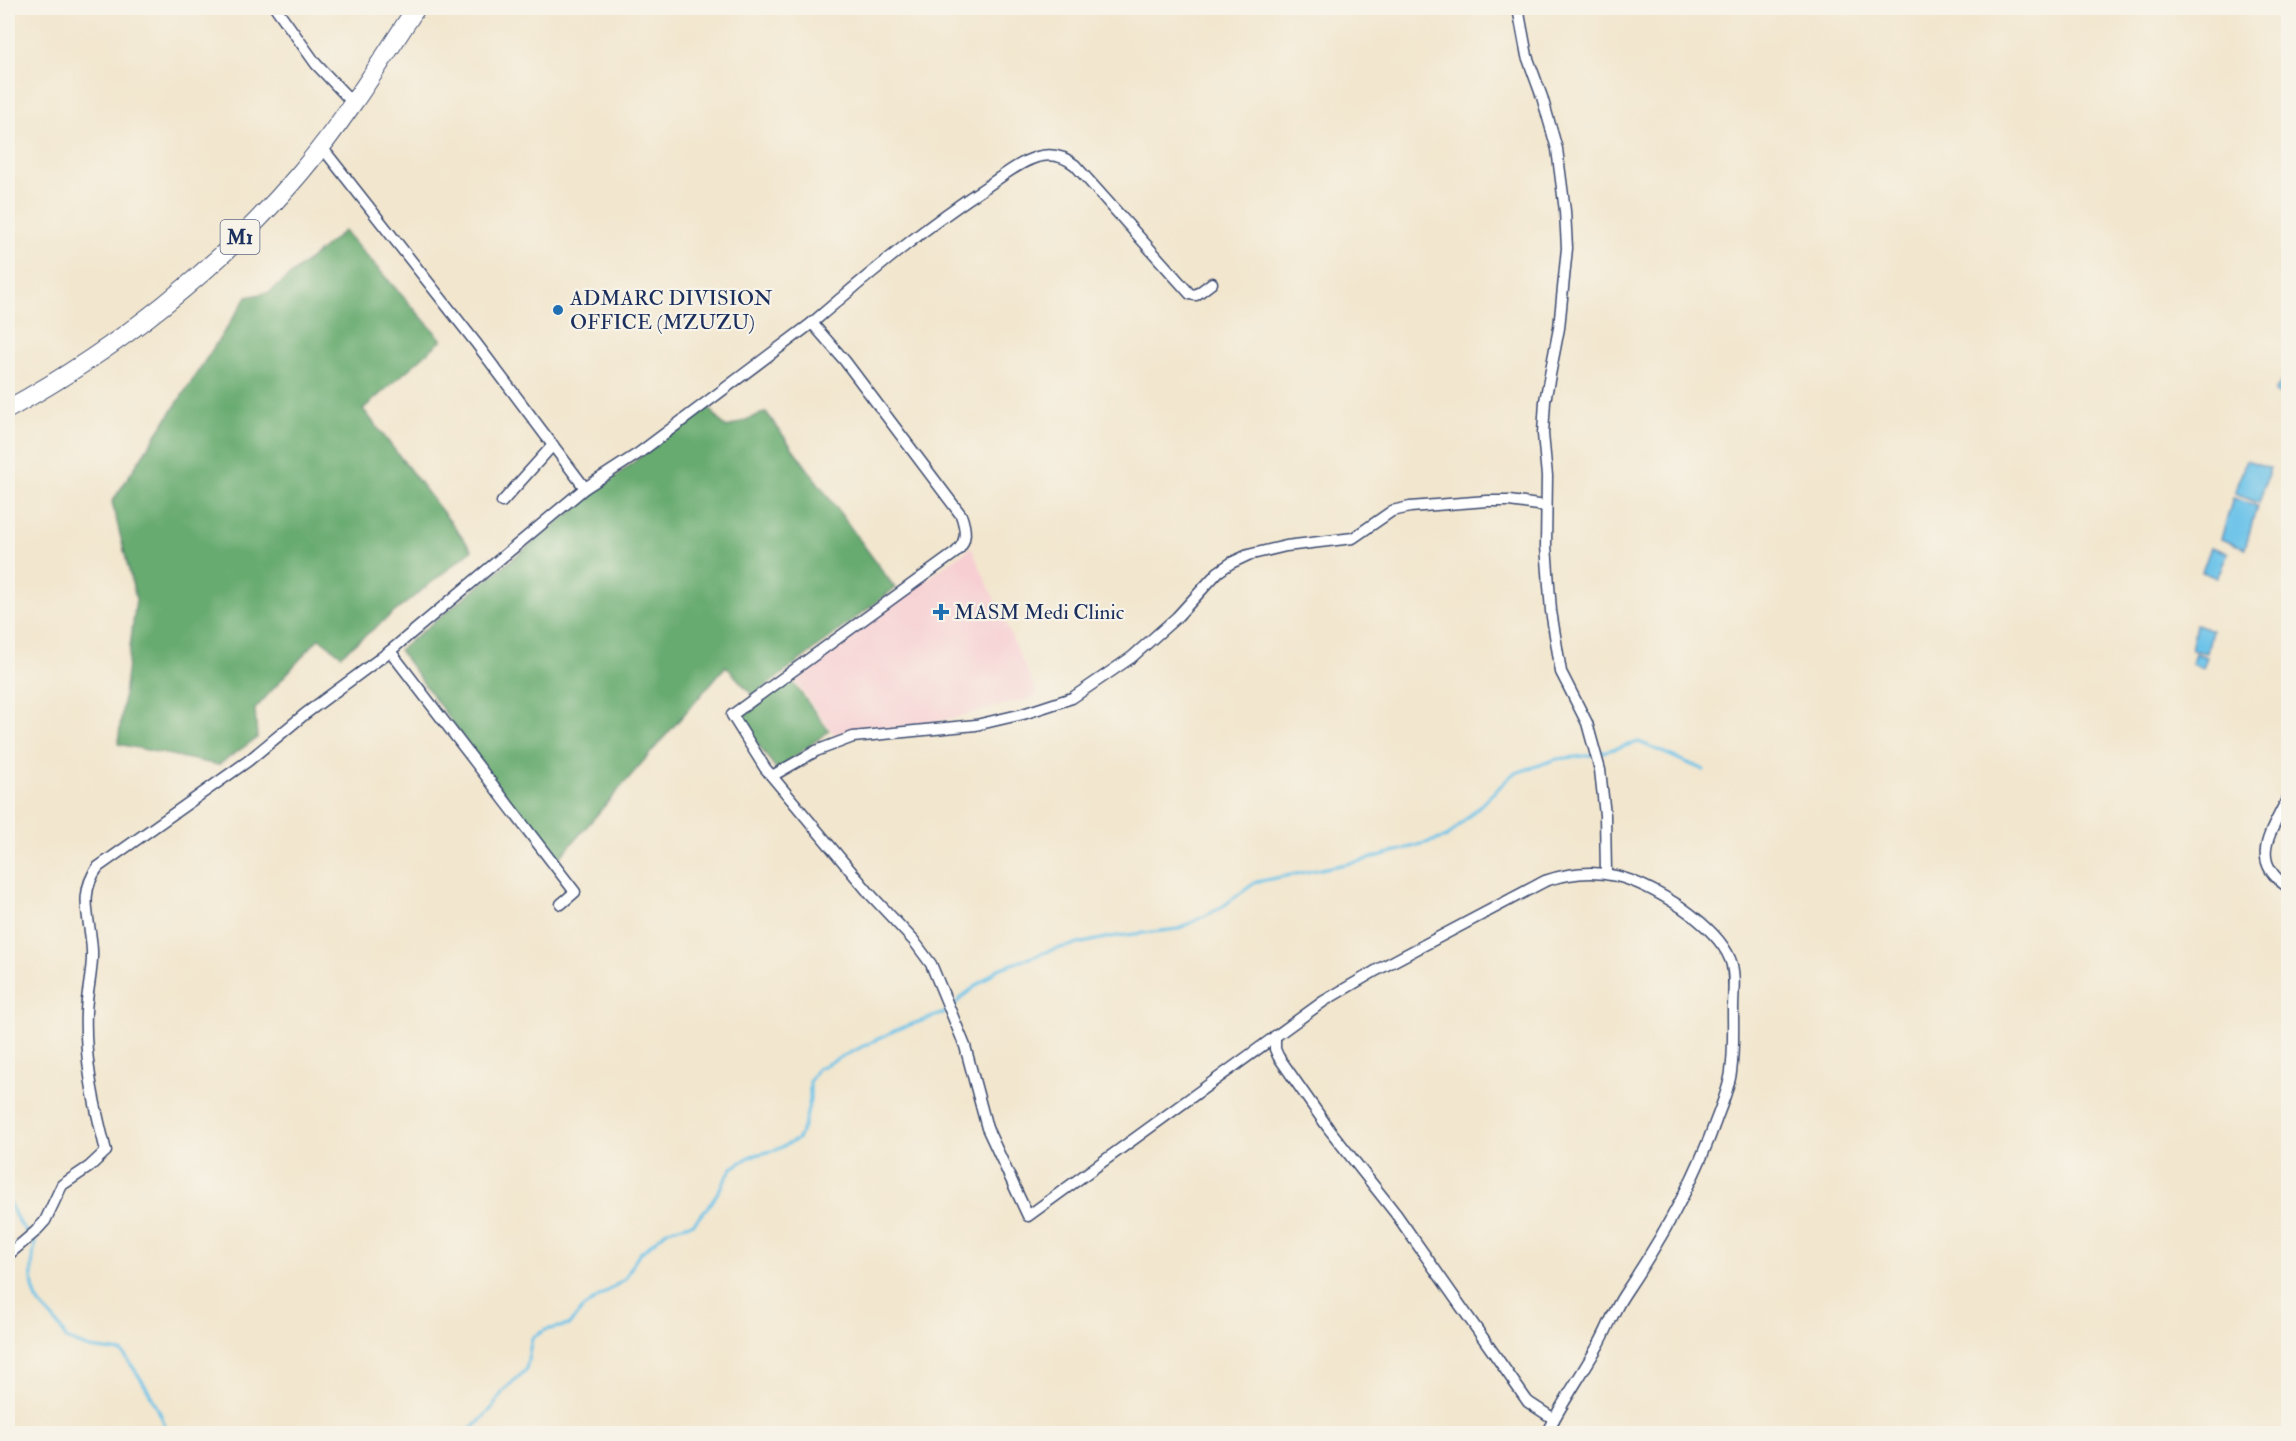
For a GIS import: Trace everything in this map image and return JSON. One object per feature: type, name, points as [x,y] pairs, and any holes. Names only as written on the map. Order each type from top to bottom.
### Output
[{"type":"highway","name":"M1","points":[[8,409],[105,351],[170,299],[247,230],[301,173],[416,8]]},
{"type":"street","points":[[276,8],[316,64],[352,102]]},
{"type":"street","points":[[1518,8],[1527,56],[1557,149],[1565,211],[1567,248],[1559,328],[1543,418],[1546,546],[1556,652],[1561,672],[1587,723],[1594,743],[1603,789],[1607,840],[1606,873]]},
{"type":"street","points":[[321,146],[585,488]]},
{"type":"street","points":[[8,1256],[41,1226],[58,1191],[67,1180],[89,1167],[106,1151],[90,1084],[86,1037],[87,990],[92,951],[86,895],[93,875],[103,863],[248,761],[305,714],[390,651],[585,488],[639,453],[812,323],[886,260],[959,204],[1027,161],[1045,156],[1063,158],[1075,165],[1190,294],[1196,295],[1212,283]]},
{"type":"street","points":[[812,323],[845,361],[961,515],[965,536],[962,545],[955,553],[732,715],[772,776],[870,894],[914,941],[931,964],[965,1046],[987,1128],[1028,1216],[1275,1036],[1358,980],[1545,881],[1576,873],[1606,873],[1628,879],[1657,892],[1687,912],[1721,944],[1732,966],[1733,1055],[1730,1081],[1697,1171],[1659,1243],[1623,1296],[1601,1341],[1546,1434]]},
{"type":"street","points":[[502,502],[553,444]]},
{"type":"street","points":[[772,776],[816,751],[854,737],[976,725],[1048,707],[1072,698],[1132,657],[1178,617],[1218,572],[1231,562],[1248,555],[1286,546],[1353,538],[1364,532],[1377,519],[1392,511],[1410,507],[1487,501],[1509,501],[1546,506]]},
{"type":"street","points":[[390,651],[575,892],[561,904]]},
{"type":"street","points":[[2289,797],[2264,855],[2270,871],[2289,887]]},
{"type":"street","points":[[1275,1036],[1275,1049],[1278,1056],[1329,1129],[1396,1214],[1528,1402],[1554,1419]]},
{"type":"shaded area","name":"MASM Medi Clinic","points":[[971,547],[1038,696],[933,723],[836,737],[793,678]]},
{"type":"green space","points":[[344,231],[442,340],[363,409],[472,550],[341,655],[319,638],[255,709],[257,738],[218,765],[118,744],[136,599],[112,502],[247,297],[270,292]]},
{"type":"green space","points":[[706,404],[726,428],[766,412],[895,588],[753,696],[726,666],[555,863],[399,650]]},
{"type":"green space","points":[[791,680],[829,731],[777,770],[739,719]]},
{"type":"water","points":[[2281,382],[2288,387],[2288,400],[2275,392]]},
{"type":"water","points":[[2246,460],[2270,468],[2259,503],[2235,494]]},
{"type":"water","points":[[2233,498],[2257,506],[2245,548],[2221,539]]},
{"type":"water","points":[[2211,547],[2228,553],[2217,578],[2202,572]]},
{"type":"water","points":[[2196,624],[2212,630],[2207,653],[2191,650]]},
{"type":"water","points":[[2195,653],[2207,657],[2203,668],[2192,664]]},
{"type":"waterway","points":[[1599,753],[1639,742],[1704,770]]},
{"type":"waterway","points":[[952,1008],[963,996],[998,969],[1055,949],[1110,937],[1178,929],[1219,909],[1256,882],[1361,861],[1447,837],[1513,774],[1557,759],[1593,755]]},
{"type":"waterway","points":[[463,1434],[475,1426],[493,1407],[503,1391],[526,1370],[532,1338],[545,1330],[569,1325],[583,1308],[625,1279],[638,1255],[668,1230],[694,1223],[712,1202],[732,1168],[751,1156],[776,1150],[798,1139],[804,1126],[810,1100],[810,1081],[817,1069],[898,1029],[947,1012]]},
{"type":"waterway","points":[[8,1200],[18,1221],[35,1243],[32,1282],[40,1304],[58,1324],[66,1339],[89,1348],[122,1352],[160,1412],[168,1434]]},
{"type":"place","name":"ADMARC DIVISION OFFICE (MZUZU)","points":[[558,310]]},
{"type":"place","name":"MASM Medi Clinic","points":[[941,612]]}]
